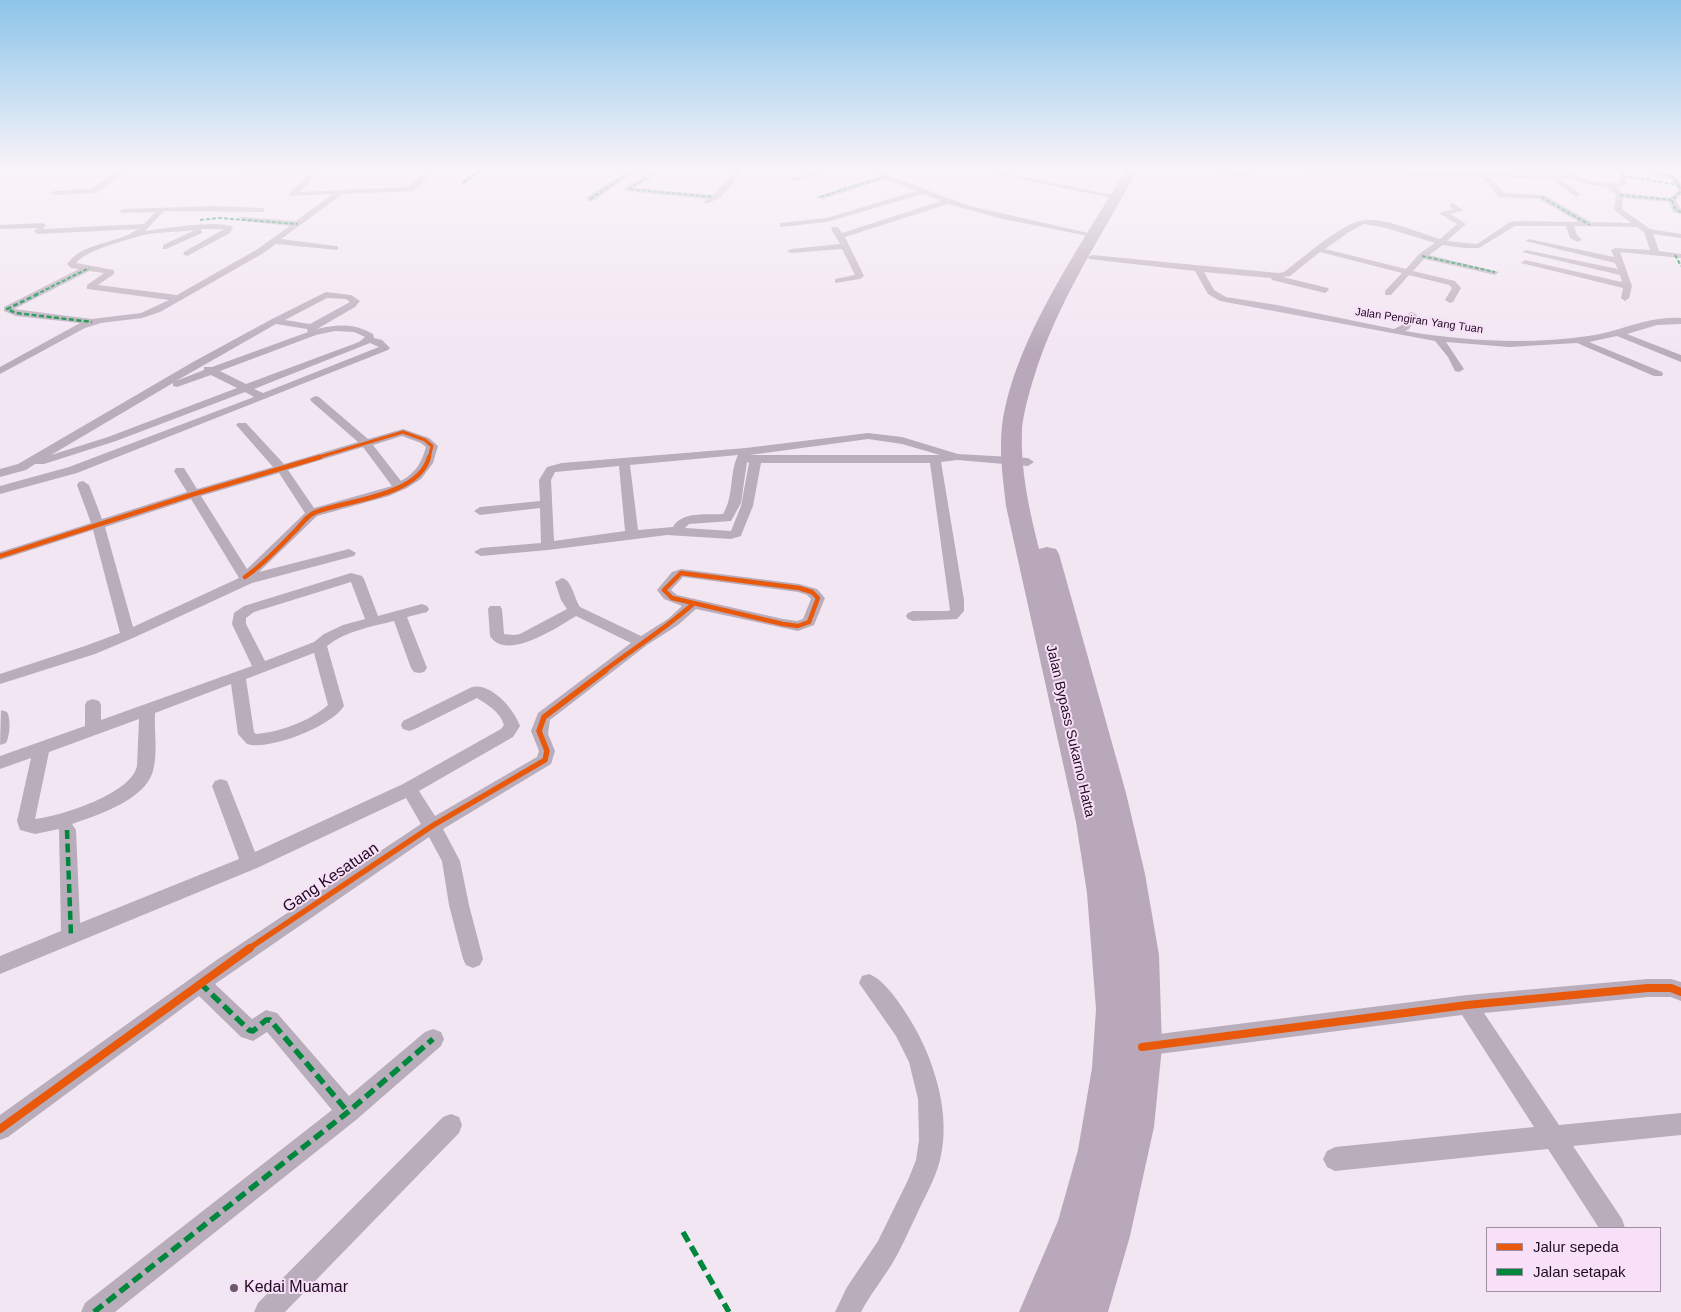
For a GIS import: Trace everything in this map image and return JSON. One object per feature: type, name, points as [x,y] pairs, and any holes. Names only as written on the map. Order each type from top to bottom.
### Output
[{"type":"highway","name":"Jalan Bypass Sukarno Hatta","points":[[1020,461],[1014,418],[1027,368],[1051,309],[1096,230]]},
{"type":"highway","name":"Jalan Bypass Sukarno Hatta","points":[[1084,1312],[1107,1236],[1133,1127],[1142,1046],[1141,955],[1128,874],[1086,748],[1017,506],[1020,461],[1028,416],[1038,380],[1071,294],[1108,230]]},
{"type":"highway","name":"Jalan Bypass Sukarno Hatta","points":[[1043,1312],[1080,1223],[1099,1150],[1112,1068],[1115,1009],[1104,893],[1092,822],[1086,748]]},
{"type":"street","points":[[26,235],[38,232],[69,230]]},
{"type":"street","points":[[137,234],[140,230]]},
{"type":"street","points":[[171,230],[137,234],[88,252],[72,261],[71,264],[111,272],[90,287],[178,298]]},
{"type":"street","points":[[166,247],[200,230]]},
{"type":"street","points":[[187,254],[227,230]]},
{"type":"street","points":[[89,268],[6,309],[92,322],[148,314],[239,265],[289,230]]},
{"type":"street","points":[[835,230],[846,246],[860,276],[838,281]]},
{"type":"street","points":[[840,236],[858,230]]},
{"type":"street","points":[[1068,230],[1093,235]]},
{"type":"street","points":[[1266,276],[1287,274],[1348,230]]},
{"type":"street","points":[[1398,230],[1441,242],[1464,246],[1479,246],[1503,230]]},
{"type":"street","points":[[1388,293],[1422,256],[1455,230]]},
{"type":"street","points":[[1571,230],[1573,236],[1578,240]]},
{"type":"street","points":[[1655,252],[1648,231],[1681,236]]},
{"type":"street","points":[[274,241],[335,248]]},
{"type":"street","points":[[1529,241],[1618,261]]},
{"type":"street","points":[[790,251],[846,246]]},
{"type":"street","points":[[1550,268],[1561,248]]},
{"type":"street","points":[[1320,250],[1406,273],[1449,282],[1456,285],[1457,288],[1450,300]]},
{"type":"street","points":[[1625,298],[1628,286],[1615,250],[1655,252],[1678,256],[1681,266]]},
{"type":"street","points":[[1526,252],[1623,273]]},
{"type":"street","points":[[1422,256],[1494,272]]},
{"type":"street","points":[[1092,257],[1266,276],[1325,290]]},
{"type":"street","points":[[1525,263],[1628,286]]},
{"type":"street","name":"Jalan Pengiran Yang Tuan","points":[[1199,269],[1202,279],[1216,297],[1438,339],[1510,344],[1545,343],[1617,333],[1661,320],[1681,321]]},
{"type":"street","points":[[22,467],[197,364],[326,294],[348,297],[355,301],[352,305],[312,330],[213,371],[143,397]]},
{"type":"street","points":[[1396,332],[1406,327],[1412,315]]},
{"type":"street","points":[[275,321],[312,330],[356,328],[370,336],[369,340]]},
{"type":"street","points":[[0,371],[92,322]]},
{"type":"street","points":[[1617,333],[1681,359]]},
{"type":"street","points":[[1438,339],[1452,356],[1459,369]]},
{"type":"street","points":[[0,473],[64,456],[369,340],[379,342],[385,348],[73,470],[0,490]]},
{"type":"street","points":[[1575,340],[1658,374]]},
{"type":"street","points":[[1622,360],[1656,349]]},
{"type":"street","points":[[197,364],[247,387],[263,397]]},
{"type":"street","points":[[315,399],[365,442],[399,487]]},
{"type":"street","points":[[242,425],[282,469],[312,514]]},
{"type":"street","points":[[0,556],[365,442],[404,432],[430,442],[432,450],[422,472],[410,483],[312,514],[246,578]]},
{"type":"street","points":[[748,456],[868,436],[886,436],[957,457]]},
{"type":"street","points":[[64,456],[73,470]]},
{"type":"street","points":[[548,546],[545,480],[551,470],[562,466],[624,461],[748,456],[935,459],[957,457],[1020,461]]},
{"type":"street","points":[[481,552],[548,546],[632,534],[677,530],[732,535],[736,533],[747,506],[748,456]]},
{"type":"street","points":[[677,530],[682,522],[686,520],[727,518],[734,505],[748,456]]},
{"type":"street","points":[[914,616],[952,616],[956,611],[957,600],[935,459]]},
{"type":"street","points":[[624,461],[632,534]]},
{"type":"street","points":[[180,471],[246,578]]},
{"type":"street","points":[[83,485],[98,525],[128,635]]},
{"type":"street","points":[[480,511],[546,504]]},
{"type":"street","points":[[0,679],[91,657],[128,635],[246,578],[349,553]]},
{"type":"street","points":[[682,573],[799,588],[812,592],[818,598],[809,622],[798,626],[693,604],[667,596],[664,590],[677,575],[682,573]]},
{"type":"street","points":[[261,668],[238,624],[239,616],[250,609],[351,577],[357,580],[374,621]]},
{"type":"street","points":[[562,582],[568,600],[575,610],[642,642],[672,622],[693,604]]},
{"type":"street","points":[[0,763],[41,750],[261,668],[319,645],[329,636],[348,628],[422,609]]},
{"type":"street","points":[[495,609],[497,636],[508,642],[528,636],[575,610]]},
{"type":"street","points":[[399,616],[419,668]]},
{"type":"street","name":"Gang Kesatuan","points":[[0,1128],[200,983],[317,902],[432,826],[545,760],[547,751],[538,728],[544,718],[642,642]]},
{"type":"street","points":[[238,676],[246,734],[252,740],[264,740],[317,720],[330,713],[336,706],[319,645]]},
{"type":"street","points":[[0,965],[250,863],[409,789],[507,733],[512,726],[510,720],[496,702],[478,691],[409,726]]},
{"type":"street","points":[[93,704],[93,730]]},
{"type":"street","points":[[41,750],[26,821],[26,826],[36,828],[58,823],[93,808],[127,791],[139,782],[145,770],[147,710]]},
{"type":"street","points":[[0,739],[1,716]]},
{"type":"street","points":[[220,786],[250,863]]},
{"type":"street","points":[[409,789],[451,861],[459,905],[473,959]]},
{"type":"street","points":[[67,830],[71,936]]},
{"type":"street","points":[[848,1312],[854,1297],[884,1253],[914,1192],[928,1160],[931,1131],[930,1106],[924,1072],[909,1038],[892,1008],[869,982]]},
{"type":"street","points":[[200,983],[249,1030],[253,1031],[266,1020],[270,1020],[348,1112]]},
{"type":"street","points":[[1142,1046],[1467,1005],[1648,988],[1671,988],[1681,992]]},
{"type":"street","points":[[1467,1005],[1612,1227]]},
{"type":"street","points":[[94,1312],[348,1112],[433,1039]]},
{"type":"street","points":[[1335,1159],[1681,1124]]},
{"type":"street","points":[[267,1312],[451,1125]]},
{"type":"marked path","points":[[1675,255],[1681,266]]},
{"type":"marked path","points":[[1422,256],[1495,272]]},
{"type":"marked path","points":[[89,268],[7,309],[16,313],[92,322]]},
{"type":"marked path","points":[[67,830],[71,936]]},
{"type":"marked path","points":[[200,983],[249,1030],[253,1031],[266,1020],[270,1020],[348,1112]]},
{"type":"marked path","points":[[94,1312],[348,1112],[433,1039]]},
{"type":"marked path","points":[[683,1232],[729,1312]]},
{"type":"cycle path","points":[[0,556],[194,494],[403,432],[425,440],[432,446],[428,463],[417,476],[403,486],[385,493],[313,513],[245,577]]},
{"type":"cycle path","points":[[0,1129],[225,965],[317,902],[432,826],[545,760],[547,751],[540,738],[539,731],[544,717],[642,642],[673,622],[693,604],[798,626],[809,622],[818,598],[812,592],[799,588],[681,573],[664,590],[672,598],[693,604]]},
{"type":"cycle path","points":[[1142,1047],[1467,1005],[1648,988],[1671,988],[1681,992]]},
{"type":"place","name":"Kedai Muamar","points":[[234,1288]]}]
